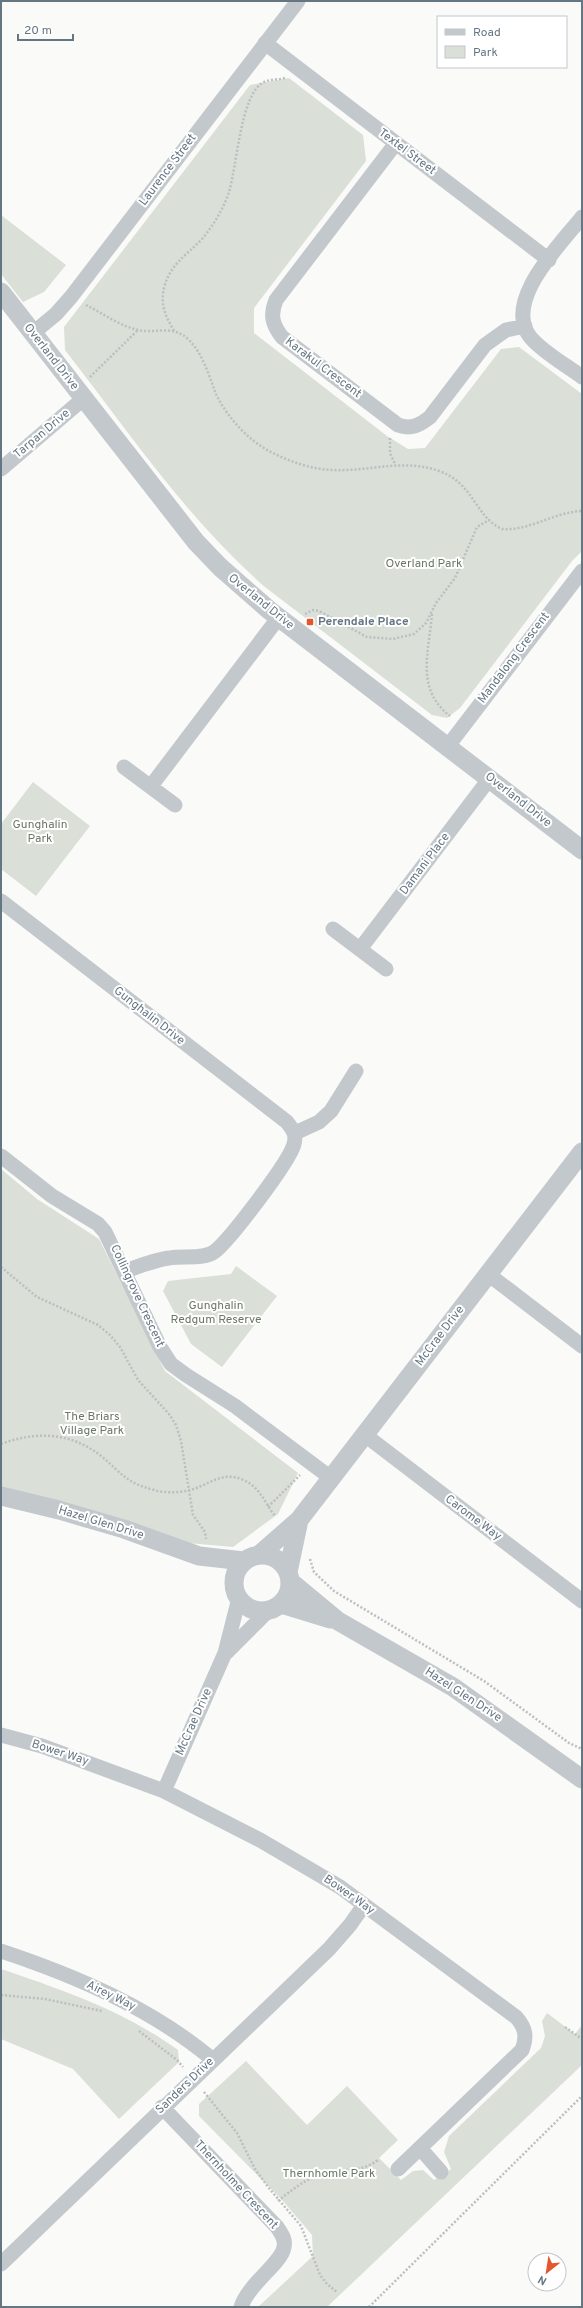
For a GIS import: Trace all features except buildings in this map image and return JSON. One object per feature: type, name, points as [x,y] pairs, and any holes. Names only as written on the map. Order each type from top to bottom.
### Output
[{"type":"street","name":"Laurence Street","points":[[33,333],[56,314],[71,297],[298,1]]},
{"type":"street","name":"Textel Street","points":[[265,43],[549,260]]},
{"type":"street","name":"Karakul Crescent","points":[[396,144],[276,300],[272,318],[274,327],[282,337],[398,425]]},
{"type":"street","points":[[582,217],[549,260],[525,296],[522,310],[525,326],[531,337],[582,377]]},
{"type":"street","name":"Overland Drive","points":[[1,292],[196,542],[232,578],[286,623],[582,850]]},
{"type":"street","points":[[398,425],[411,427],[421,425],[430,417],[485,345],[506,330],[525,326]]},
{"type":"street","name":"Tarpan Drive","points":[[1,469],[80,394]]},
{"type":"street","name":"Mandalong Crescent","points":[[448,746],[582,571]]},
{"type":"street","points":[[151,786],[286,623]]},
{"type":"street","points":[[124,767],[175,805]]},
{"type":"street","name":"Damani Place","points":[[360,949],[490,778]]},
{"type":"street","name":"Gunghalin Drive","points":[[1,901],[287,1122],[295,1133]]},
{"type":"street","points":[[334,929],[386,969]]},
{"type":"street","points":[[125,1271],[152,1261],[181,1256],[205,1256],[214,1252],[228,1237],[287,1160],[295,1142],[295,1133],[319,1122],[331,1111],[356,1071]]},
{"type":"street","name":"McCrae Drive","points":[[252,1558],[299,1520],[582,1152]]},
{"type":"street","name":"Collingrove Crescent","points":[[1,1156],[52,1196],[102,1228],[109,1237],[160,1347],[172,1364],[235,1406],[331,1478]]},
{"type":"street","points":[[488,1274],[582,1346]]},
{"type":"street","name":"Carome Way","points":[[365,1435],[582,1601]]},
{"type":"street","name":"Hazel Glen Drive","points":[[1,1496],[59,1510],[124,1529],[199,1556],[252,1558]]},
{"type":"street","name":"McCrae Drive","points":[[290,1577],[299,1520]]},
{"type":"street","name":"Hazel Glen Drive","points":[[199,1556],[236,1591]]},
{"type":"street","points":[[252,1558],[276,1558],[290,1577],[290,1590],[275,1608],[251,1609],[236,1591],[239,1568],[252,1558]]},
{"type":"street","name":"Hazel Glen Drive","points":[[290,1577],[338,1621],[453,1687],[582,1779]]},
{"type":"street","name":"McCrae Drive","points":[[164,1792],[225,1653],[236,1591]]},
{"type":"street","name":"McCrae Drive","points":[[225,1653],[275,1608]]},
{"type":"street","name":"Hazel Glen Drive","points":[[275,1608],[338,1621]]},
{"type":"street","name":"Bower Way","points":[[1,1735],[42,1746],[164,1792],[260,1840],[310,1868],[364,1905],[504,2006],[522,2024],[526,2032],[526,2041],[522,2050],[514,2060],[398,2169]]},
{"type":"street","name":"Sanders Drive","points":[[1,2264],[212,2059],[329,1948],[350,1925],[364,1905]]},
{"type":"street","name":"Airey Way","points":[[1,1951],[82,1982],[128,2004],[165,2024],[212,2059]]},
{"type":"street","name":"Thernholme Crescent","points":[[162,2108],[277,2227],[285,2242],[285,2246],[279,2258],[249,2290],[241,2307]]},
{"type":"street","points":[[420,2148],[441,2172]]},
{"type":"path","points":[[174,331],[164,312],[163,290],[167,280],[180,258],[200,240],[222,208],[233,177],[237,144],[246,112],[255,90],[264,81],[286,78],[295,66]]},
{"type":"path","points":[[71,297],[138,330],[174,331],[189,340],[196,349],[217,395],[239,428],[268,450],[293,462],[314,468],[333,470],[395,464],[426,468],[452,477],[472,496],[489,520],[496,527],[509,530],[582,511]]},
{"type":"path","points":[[80,394],[138,330]]},
{"type":"path","points":[[395,464],[388,445],[389,439],[398,425]]},
{"type":"path","points":[[286,623],[313,610],[319,611],[367,637],[393,639],[404,638],[422,628],[454,578],[477,527],[489,520]]},
{"type":"path","points":[[432,611],[427,657],[429,690],[443,710],[463,726]]},
{"type":"path","points":[[1,1267],[37,1297],[77,1315],[110,1335],[120,1347],[138,1380],[169,1414],[176,1425],[181,1441],[193,1515],[205,1532],[206,1538],[199,1556]]},
{"type":"path","points":[[268,1507],[287,1486],[312,1465]]},
{"type":"path","points":[[1,1994],[45,1998],[109,2012]]},
{"type":"path","points":[[565,2027],[582,2039]]},
{"type":"path","points":[[137,2029],[177,2060],[228,2119],[238,2133],[255,2169],[279,2201],[301,2226],[320,2275],[327,2284],[337,2292]]},
{"type":"path","points":[[369,2307],[582,2096]]},
{"type":"path","points":[[265,2214],[279,2201],[309,2179],[327,2172],[362,2170],[378,2160]]},
{"type":"green space","name":"Overland Park","points":[[289,78],[363,135],[366,161],[254,308],[254,333],[387,436],[408,449],[425,448],[501,349],[519,347],[582,394],[582,551],[572,561],[460,708],[447,718],[432,715],[265,587],[237,561],[210,533],[159,473],[65,350],[64,327],[250,85]]},
{"type":"green space","points":[[1,215],[66,265],[44,292],[23,302],[1,274]]},
{"type":"green space","name":"Gunghalin Park","points":[[33,782],[90,826],[36,896],[1,869],[1,824]]},
{"type":"green space","name":"The Briars Village Park","points":[[1,1169],[37,1199],[99,1239],[165,1371],[298,1473],[278,1514],[233,1547],[177,1542],[1,1493]]},
{"type":"green space","name":"Gunghalin Redgum Reserve","points":[[236,1266],[277,1296],[222,1367],[191,1344],[163,1291],[168,1281],[231,1274]]},
{"type":"green space","points":[[1,1969],[47,1985],[115,2013],[157,2036],[178,2050],[179,2062],[119,2119],[73,2069],[1,2039]]},
{"type":"green space","name":"Thernhomle Park","points":[[547,2013],[575,2034],[582,2025],[582,2065],[327,2307],[258,2307],[313,2256],[312,2235],[283,2201],[199,2116],[199,2104],[246,2061],[307,2125],[347,2086],[398,2140],[379,2158],[401,2180],[413,2171],[423,2170],[434,2180],[451,2169],[444,2152],[449,2136],[541,2048],[545,2036],[542,2021]]},
{"type":"place","name":"Perendale Place","points":[[310,622]]}]
